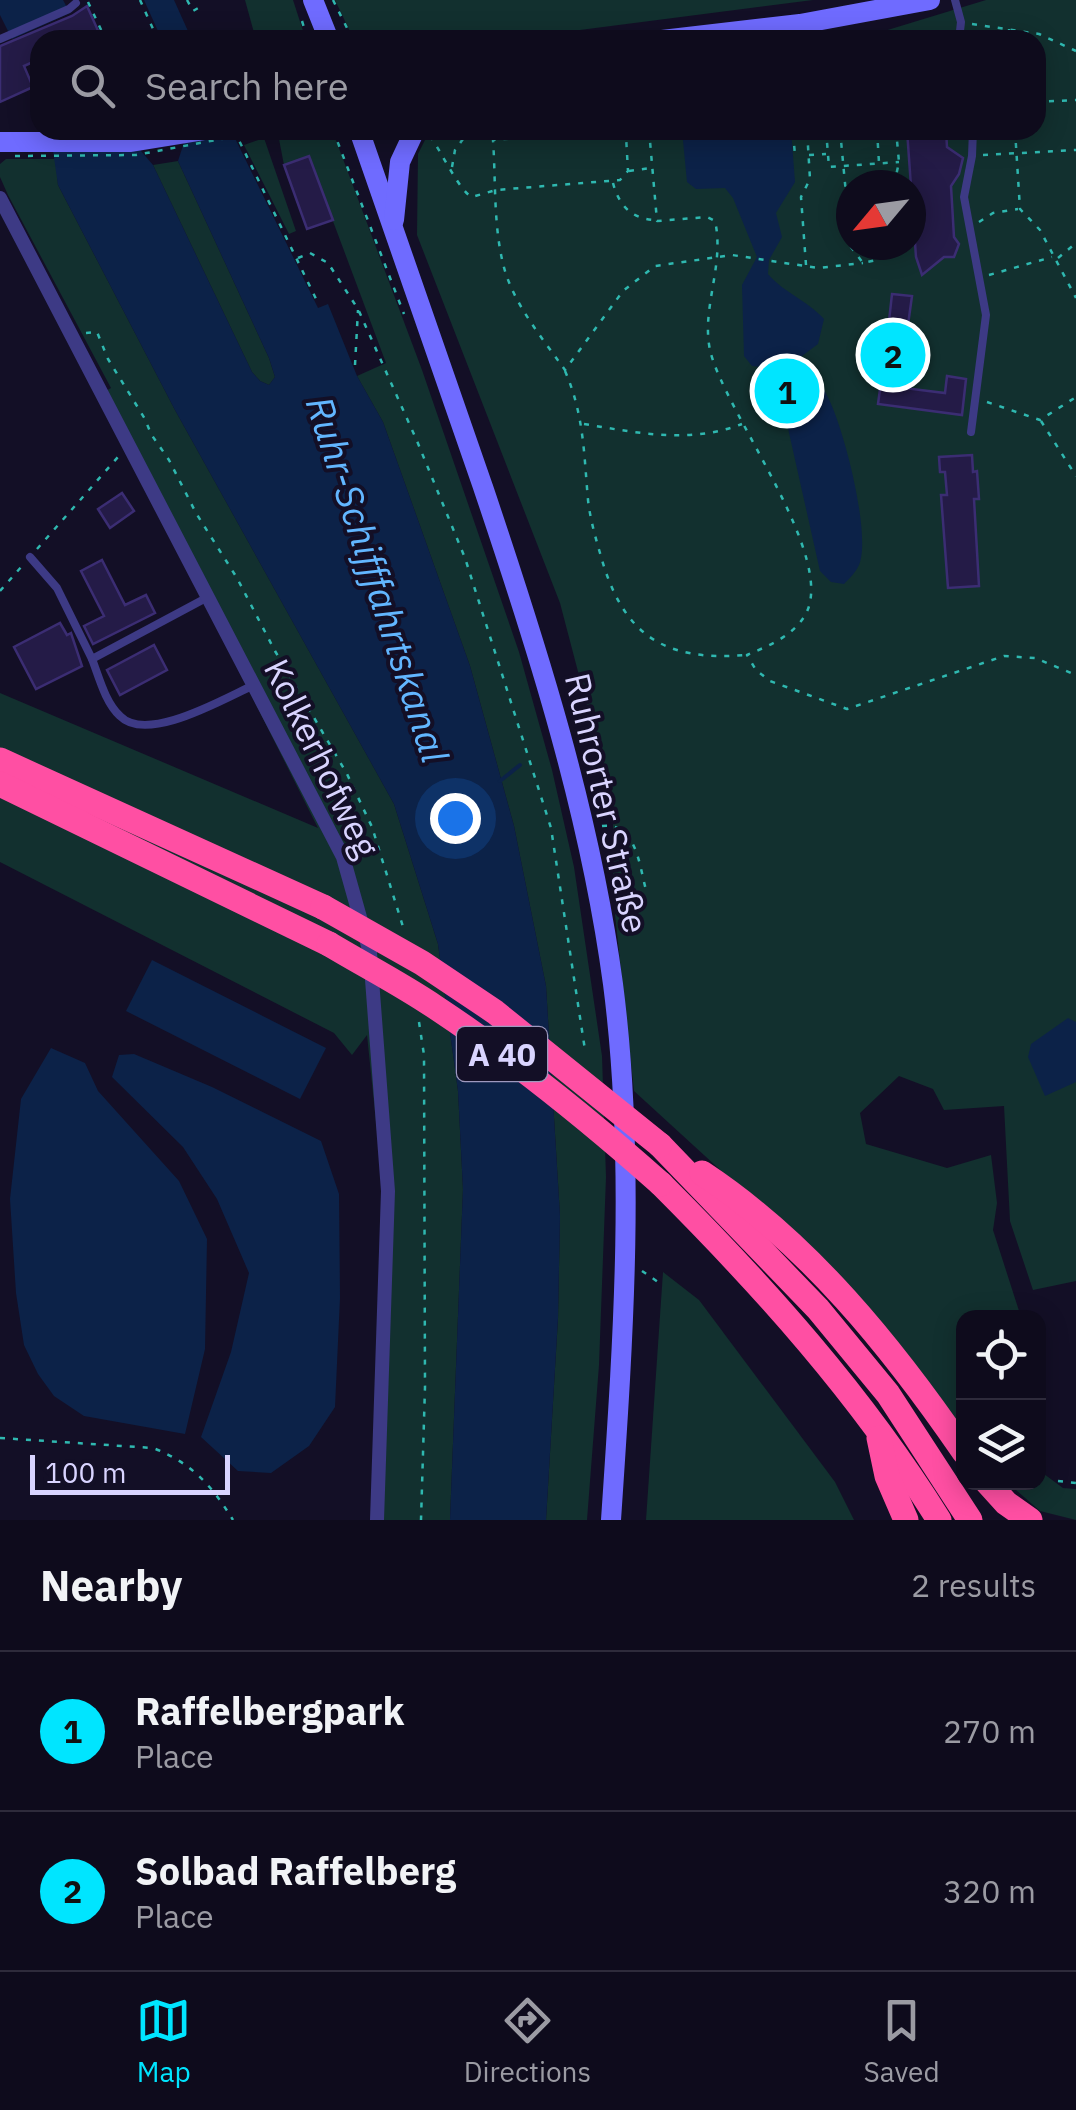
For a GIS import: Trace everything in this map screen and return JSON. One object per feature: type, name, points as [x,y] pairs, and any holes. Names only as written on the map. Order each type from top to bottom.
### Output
[{"type":"highway","name":"A 40","points":[[0,760],[324,907],[422,963],[495,1012],[660,1145],[818,1309],[888,1394],[970,1520]]},
{"type":"highway","name":"A 40","points":[[0,784],[329,944],[433,1006],[562,1100],[660,1184],[768,1293],[877,1428],[939,1520]]},
{"type":"highway","points":[[660,1145],[736,1196],[830,1283],[912,1376],[956,1440]]},
{"type":"highway","points":[[877,1428],[887,1476],[906,1520]]},
{"type":"highway","points":[[915,1482],[930,1520]]},
{"type":"highway","points":[[995,1490],[1030,1520]]},
{"type":"main road","points":[[314,0],[325,30]]},
{"type":"main road","points":[[851,14],[879,0]]},
{"type":"main road","points":[[735,30],[930,0]]},
{"type":"main road","points":[[10,146],[143,140]]},
{"type":"main road","name":"Ruhrorter Straße","points":[[362,140],[527,618],[586,829],[613,984],[626,1148],[625,1268],[610,1520]]},
{"type":"main road","points":[[394,232],[400,162],[410,140]]},
{"type":"street","name":"Kolkerhofweg","points":[[0,198],[343,857],[370,953],[388,1191],[377,1520]]},
{"type":"lane","points":[[955,0],[960,30]]},
{"type":"lane","points":[[3,37],[72,6]]},
{"type":"lane","points":[[971,432],[986,315],[964,197],[972,140]]},
{"type":"lane","points":[[30,557],[56,588],[117,714],[127,722],[143,726],[163,724],[254,686]]},
{"type":"lane","points":[[92,658],[208,597]]},
{"type":"path","points":[[87,0],[101,30]]},
{"type":"path","points":[[140,0],[154,30]]},
{"type":"path","points":[[188,0],[192,12],[200,7]]},
{"type":"path","points":[[332,0],[348,30]]},
{"type":"path","points":[[960,22],[1018,30]]},
{"type":"path","points":[[1046,36],[1076,50]]},
{"type":"path","points":[[1046,102],[1076,100]]},
{"type":"path","points":[[10,146],[136,155],[216,140]]},
{"type":"path","points":[[239,140],[320,305]]},
{"type":"path","points":[[339,140],[404,314]]},
{"type":"path","points":[[432,140],[465,194],[479,196],[496,190],[613,182],[628,171],[652,168]]},
{"type":"path","points":[[452,167],[461,140]]},
{"type":"path","points":[[493,140],[506,273],[523,308],[565,370],[582,424],[590,516],[606,578],[627,619],[645,634],[676,648],[718,656],[747,655],[777,641],[796,626],[809,608],[811,597],[809,575],[792,518],[742,424],[709,348],[717,227],[712,218],[638,218],[623,207],[613,182]]},
{"type":"path","points":[[626,140],[628,171]]},
{"type":"path","points":[[650,140],[657,220]]},
{"type":"path","points":[[794,140],[795,154]]},
{"type":"path","points":[[827,140],[829,167],[899,162]]},
{"type":"path","points":[[841,140],[848,239],[862,263]]},
{"type":"path","points":[[877,140],[878,163]]},
{"type":"path","points":[[897,140],[898,170]]},
{"type":"path","points":[[1015,140],[1020,209],[1040,230],[1076,298]]},
{"type":"path","points":[[794,143],[808,142],[809,185],[801,197],[806,267]]},
{"type":"path","points":[[972,156],[1076,150]]},
{"type":"path","points":[[808,155],[828,154]]},
{"type":"path","points":[[968,228],[994,213],[1020,209]]},
{"type":"path","points":[[980,281],[1001,270],[1054,258],[1076,243]]},
{"type":"path","points":[[298,258],[310,254],[328,264],[358,308],[465,558],[551,828],[585,1050]]},
{"type":"path","points":[[565,370],[612,306],[644,272],[668,262],[748,257],[831,268],[876,260]]},
{"type":"path","points":[[356,364],[358,308]]},
{"type":"path","points":[[1040,420],[1076,397]]},
{"type":"path","points":[[976,400],[1006,406],[1040,420],[1076,476]]},
{"type":"path","points":[[582,424],[673,436],[707,434],[742,424]]},
{"type":"path","points":[[0,591],[129,445]]},
{"type":"path","points":[[747,655],[770,682],[847,709],[1004,656],[1035,658],[1076,675]]},
{"type":"path","points":[[586,829],[609,824],[628,833],[646,890]]},
{"type":"path","points":[[625,1268],[644,1271],[661,1284]]},
{"type":"path","points":[[0,1438],[153,1448],[177,1458],[205,1479],[233,1520]]},
{"type":"path","points":[[1058,1480],[1076,1483]]},
{"type":"green space","points":[[245,0],[293,0],[303,30],[253,30]]},
{"type":"green space","points":[[335,0],[813,0],[580,30],[349,30]]},
{"type":"green space","points":[[986,0],[1076,0],[1076,1281],[1033,1290],[1010,1221],[1004,1106],[944,1110],[933,1089],[899,1076],[860,1113],[866,1144],[947,1168],[991,1155],[997,1203],[993,1230],[1019,1310],[956,1310],[956,1424],[845,1284],[634,1091],[613,896],[613,805],[560,603],[417,235],[418,154],[425,140],[1046,140],[1046,30],[888,30]]},
{"type":"green space","points":[[265,140],[296,231],[289,234],[244,145]]},
{"type":"green space","points":[[279,140],[336,140],[422,370],[519,652],[574,867],[602,1056],[606,1177],[599,1365],[587,1520],[546,1520],[560,1216],[546,986],[514,826],[470,666],[383,422],[357,376],[386,363],[309,157],[284,165]]},
{"type":"green space","points":[[6,159],[56,159],[58,185],[175,410],[394,804],[438,944],[458,1091],[463,1189],[450,1520],[373,1520],[383,1190],[367,1035],[352,1055],[334,1033],[0,862],[0,693],[318,828],[97,396],[111,388],[8,195],[0,177],[0,164]]},
{"type":"green space","points":[[178,161],[269,358],[275,377],[269,385],[252,372],[153,165]]},
{"type":"green space","points":[[663,1272],[699,1300],[835,1482],[854,1520],[646,1520]]},
{"type":"green space","points":[[1046,1475],[1063,1488],[1076,1489],[1076,1520],[1040,1511],[1016,1490],[1046,1490]]},
{"type":"water","points":[[0,0],[63,0],[70,13],[12,39],[0,15]]},
{"type":"water","points":[[144,0],[174,0],[188,30],[158,30]]},
{"type":"water","name":"Ruhr-Schifffahrtskanal","points":[[51,140],[132,140],[153,165],[252,372],[269,385],[275,377],[269,358],[178,161],[185,140],[236,140],[318,308],[328,304],[357,376],[383,422],[470,666],[514,826],[546,986],[560,1216],[546,1520],[450,1520],[463,1189],[458,1091],[438,944],[394,804],[175,410],[58,185]]},
{"type":"water","points":[[683,140],[792,140],[795,182],[776,213],[782,237],[769,260],[768,274],[824,319],[818,344],[798,359],[801,370],[819,383],[831,404],[853,477],[862,550],[858,568],[844,584],[831,582],[820,571],[785,415],[785,394],[792,378],[786,366],[772,360],[760,367],[752,366],[744,356],[742,285],[757,257],[733,198],[725,188],[696,189],[687,182]]},
{"type":"water","points":[[152,960],[326,1048],[300,1099],[126,1011]]},
{"type":"water","points":[[1068,1018],[1076,1022],[1076,1082],[1045,1096],[1028,1057],[1031,1044]]},
{"type":"water","points":[[51,1048],[85,1063],[98,1091],[179,1181],[207,1239],[205,1349],[185,1434],[84,1416],[54,1396],[24,1345],[10,1199],[21,1099]]},
{"type":"water","points":[[134,1054],[321,1141],[339,1194],[335,1407],[309,1446],[271,1473],[238,1471],[201,1437],[231,1352],[249,1273],[217,1199],[183,1147],[112,1077],[119,1055]]},
{"type":"building","points":[[87,6],[98,30],[38,30]]},
{"type":"building","points":[[30,34],[30,63],[24,66],[30,88],[0,102],[0,46]]},
{"type":"building","points":[[908,140],[947,140],[947,147],[963,158],[951,186],[954,237],[959,244],[954,257],[944,257],[922,275],[917,260],[926,260],[926,170],[910,170]]},
{"type":"building","points":[[309,156],[333,220],[307,229],[284,165]]},
{"type":"building","points":[[892,294],[912,296],[904,388],[945,393],[947,376],[966,379],[962,415],[878,404],[883,367],[879,367],[880,357],[863,351],[861,346],[868,339],[879,344],[884,329],[888,330]]},
{"type":"building","points":[[972,455],[979,499],[974,499],[979,586],[948,588],[941,495],[947,495],[939,457]]},
{"type":"building","points":[[122,493],[134,511],[110,528],[98,509]]},
{"type":"building","points":[[102,560],[125,605],[146,595],[155,613],[93,644],[84,626],[104,616],[81,571]]},
{"type":"building","points":[[60,623],[67,635],[71,633],[82,666],[36,689],[14,647]]},
{"type":"building","points":[[154,645],[167,670],[120,695],[107,670]]},
{"type":"waterway","points":[[500,781],[520,765]]},
{"type":"place","name":"Solbad Raffelberg","points":[[893,355]]},
{"type":"place","name":"Raffelbergpark","points":[[787,391]]}]
